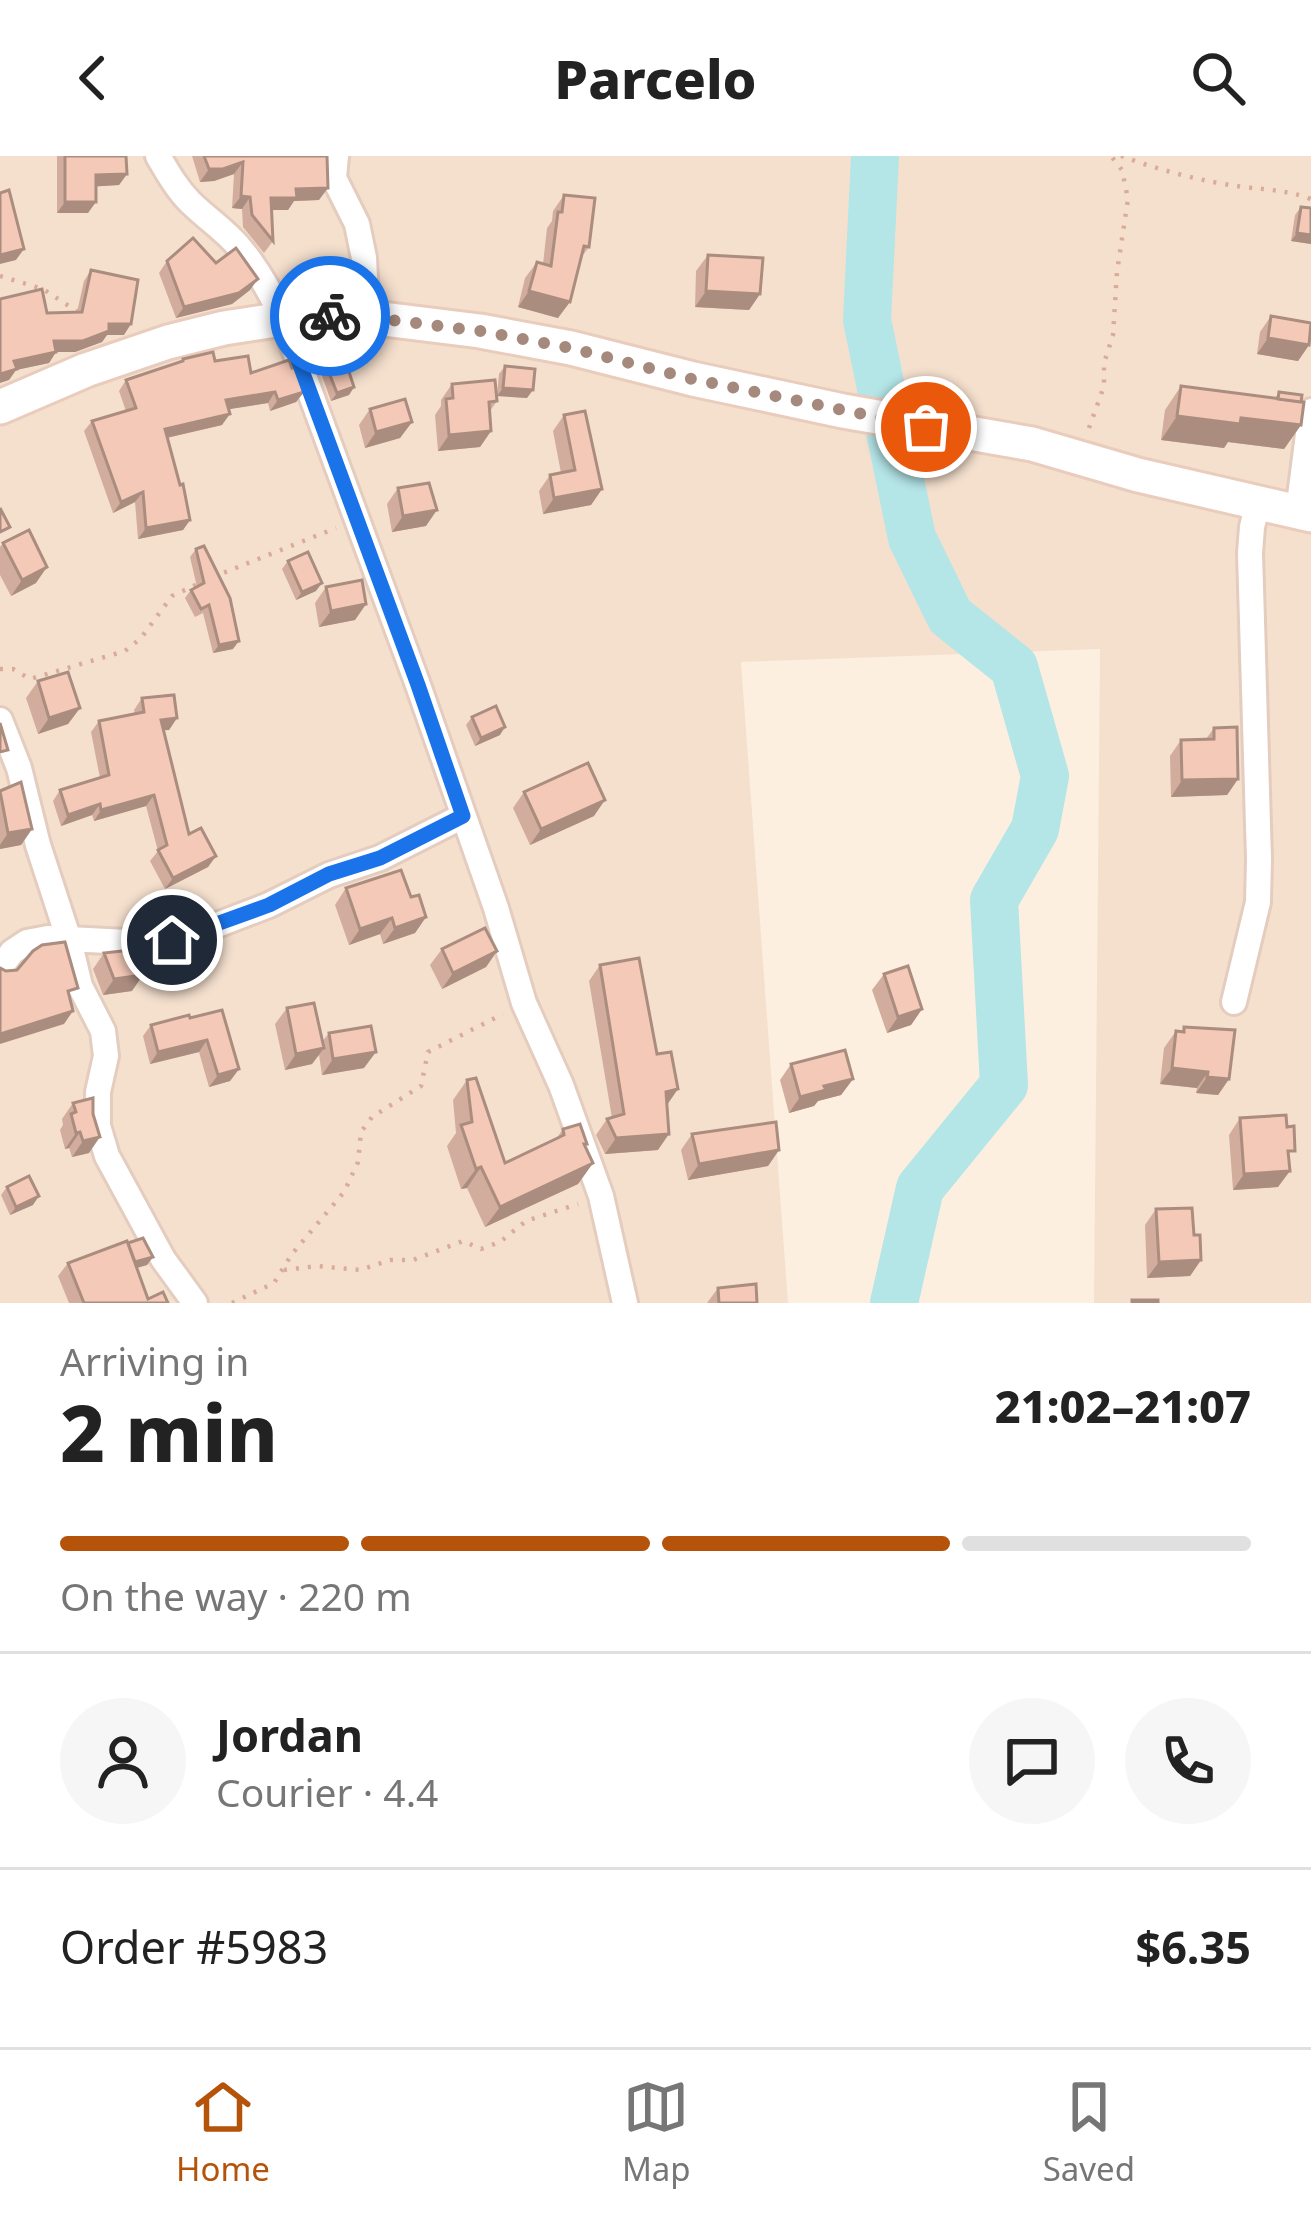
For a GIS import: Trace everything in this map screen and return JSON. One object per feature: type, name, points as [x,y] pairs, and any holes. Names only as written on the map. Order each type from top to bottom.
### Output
[{"type":"street","points":[[158,156],[176,187],[256,267],[283,319],[496,908],[524,1004],[561,1085],[601,1196],[625,1303]]},
{"type":"street","points":[[336,156],[334,178],[348,201],[361,241],[367,317]]},
{"type":"street","points":[[0,406],[86,370],[224,328],[283,319],[367,317],[480,331],[843,411],[1032,444],[1138,475],[1304,513],[1311,411]]},
{"type":"street","points":[[1234,1002],[1258,902],[1250,553],[1258,502]]},
{"type":"street","points":[[0,720],[19,768],[80,986],[103,1031],[106,1056],[98,1092],[98,1126],[107,1156],[163,1259],[195,1303]]},
{"type":"street","points":[[0,968],[27,942],[48,938],[128,942],[188,935],[269,905],[329,874],[380,858],[463,816]]},
{"type":"path","points":[[1079,456],[1104,386],[1128,200],[1122,170],[1111,156]]},
{"type":"path","points":[[1121,156],[1223,183],[1286,190],[1311,199]]},
{"type":"path","points":[[0,277],[43,289],[74,311],[92,315]]},
{"type":"path","points":[[0,669],[13,669],[30,679],[125,651],[172,596],[242,563],[331,531],[356,515]]},
{"type":"path","points":[[232,1303],[274,1282],[284,1270],[344,1192],[358,1162],[361,1132],[372,1117],[421,1086],[428,1052],[524,1004]]},
{"type":"path","points":[[284,1270],[359,1270],[389,1260],[412,1260],[463,1241],[481,1249],[500,1242],[526,1221],[601,1196]]},
{"type":"shaded area","points":[[0,156],[1311,156],[1311,1303],[1094,1303],[1100,649],[741,662],[788,1303],[0,1303]]},
{"type":"building","points":[[65,156],[126,156],[127,174],[96,175],[96,202],[65,202]]},
{"type":"building","points":[[204,156],[327,156],[328,188],[296,189],[297,198],[271,198],[273,241],[252,215],[250,197],[241,196],[243,162],[209,169]]},
{"type":"building","points":[[9,190],[24,249],[0,255],[0,193]]},
{"type":"building","points":[[564,195],[595,198],[589,247],[584,246],[570,302],[529,291],[537,262],[551,266]]},
{"type":"building","points":[[1301,207],[1311,208],[1311,235],[1297,233]]},
{"type":"building","points":[[193,238],[216,263],[236,248],[258,279],[239,293],[184,307],[167,261]]},
{"type":"building","points":[[708,255],[763,258],[760,294],[706,291]]},
{"type":"building","points":[[91,270],[138,280],[131,324],[109,324],[109,331],[83,341],[54,341],[56,352],[14,361],[17,369],[0,374],[0,299],[42,289],[47,313],[82,312]]},
{"type":"building","points":[[1271,316],[1311,323],[1309,345],[1268,338]]},
{"type":"building","points":[[213,352],[215,361],[248,356],[251,373],[289,360],[304,392],[278,400],[275,392],[226,400],[230,414],[165,429],[190,520],[146,528],[143,492],[121,502],[92,421],[136,408],[126,380]]},
{"type":"building","points":[[343,354],[354,387],[337,393],[324,360]]},
{"type":"building","points":[[505,366],[535,369],[533,390],[503,388]]},
{"type":"building","points":[[495,380],[497,401],[489,402],[491,431],[449,435],[446,399],[453,398],[452,384]]},
{"type":"building","points":[[1181,386],[1304,402],[1301,425],[1177,416]]},
{"type":"building","points":[[1279,392],[1302,395],[1301,402],[1278,399]]},
{"type":"building","points":[[405,399],[412,422],[376,432],[370,409]]},
{"type":"building","points":[[585,411],[602,489],[554,498],[550,475],[575,470],[564,415]]},
{"type":"building","points":[[429,483],[437,510],[403,516],[398,488]]},
{"type":"building","points":[[0,508],[10,527],[0,532]]},
{"type":"building","points":[[29,530],[47,567],[22,580],[3,543]]},
{"type":"building","points":[[204,546],[230,598],[239,641],[219,645],[209,605],[201,609],[191,590],[204,583],[196,549]]},
{"type":"building","points":[[308,552],[322,583],[302,592],[288,561]]},
{"type":"building","points":[[362,580],[366,604],[331,611],[326,587]]},
{"type":"building","points":[[68,672],[80,708],[49,718],[38,681]]},
{"type":"building","points":[[174,695],[177,718],[161,720],[189,834],[201,828],[216,856],[173,878],[158,850],[167,845],[154,795],[68,815],[60,790],[109,775],[99,721],[144,712],[142,698]]},
{"type":"building","points":[[496,706],[505,727],[481,738],[472,717]]},
{"type":"building","points":[[0,723],[8,750],[0,752]]},
{"type":"building","points":[[1237,727],[1238,779],[1182,780],[1181,740],[1214,739],[1214,728]]},
{"type":"building","points":[[588,763],[605,800],[541,829],[524,792]]},
{"type":"building","points":[[21,782],[32,829],[8,833],[0,791]]},
{"type":"building","points":[[401,870],[411,897],[419,895],[426,917],[395,928],[392,918],[360,929],[346,888]]},
{"type":"building","points":[[485,928],[497,951],[453,973],[442,949]]},
{"type":"building","points":[[65,942],[78,988],[68,991],[73,1011],[0,1034],[0,968],[17,970],[42,945]]},
{"type":"building","points":[[140,949],[143,975],[114,979],[104,953]]},
{"type":"building","points":[[639,958],[657,1054],[671,1052],[678,1089],[666,1092],[669,1134],[616,1138],[607,1119],[624,1114],[600,965]]},
{"type":"building","points":[[908,966],[922,1009],[898,1017],[884,974]]},
{"type":"building","points":[[314,1003],[324,1048],[296,1054],[287,1008]]},
{"type":"building","points":[[222,1010],[239,1069],[218,1075],[207,1040],[158,1052],[151,1025]]},
{"type":"building","points":[[371,1026],[376,1052],[333,1059],[329,1033]]},
{"type":"building","points":[[1184,1027],[1235,1030],[1229,1079],[1172,1068],[1176,1031],[1184,1032]]},
{"type":"building","points":[[845,1050],[853,1079],[800,1097],[791,1064]]},
{"type":"building","points":[[476,1078],[505,1163],[580,1124],[593,1163],[500,1207],[481,1167],[476,1169],[461,1125],[472,1122],[467,1080]]},
{"type":"building","points":[[93,1098],[100,1137],[83,1141],[71,1114],[76,1112],[73,1103]]},
{"type":"building","points":[[1286,1115],[1287,1127],[1294,1126],[1295,1151],[1288,1151],[1290,1171],[1244,1174],[1240,1118]]},
{"type":"building","points":[[776,1122],[779,1150],[699,1164],[692,1134]]},
{"type":"building","points":[[29,1176],[39,1196],[16,1207],[7,1187]]},
{"type":"building","points":[[1192,1208],[1201,1260],[1159,1262],[1156,1209]]},
{"type":"building","points":[[143,1238],[153,1257],[135,1262],[128,1243]]},
{"type":"building","points":[[127,1241],[148,1299],[163,1292],[168,1303],[84,1303],[68,1263]]},
{"type":"building","points":[[756,1284],[757,1303],[719,1303],[718,1288]]},
{"type":"waterway","points":[[875,156],[867,320],[912,538],[950,616],[1014,667],[1045,776],[1035,829],[994,900],[1004,1085],[920,1188],[894,1303]]},
{"type":"way so far","points":[[330,316],[480,331],[926,427]]},
{"type":"route","points":[[172,940],[269,905],[329,874],[380,858],[463,816],[283,319],[330,316]]}]
